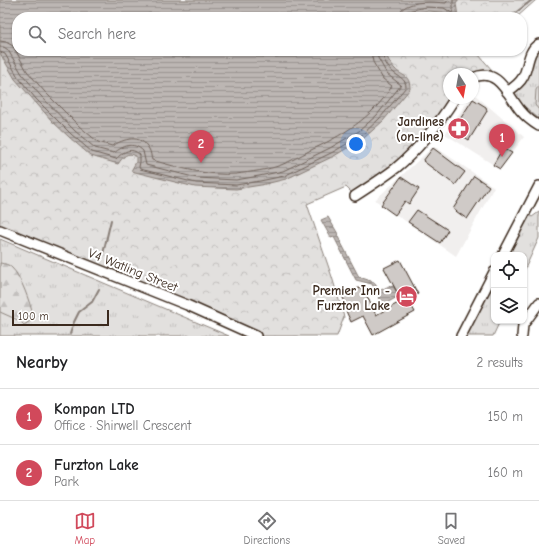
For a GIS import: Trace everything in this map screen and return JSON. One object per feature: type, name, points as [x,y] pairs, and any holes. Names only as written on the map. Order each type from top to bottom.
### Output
[{"type":"street","points":[[507,92],[523,77],[531,52],[539,44]]},
{"type":"street","points":[[479,77],[489,76],[502,84],[520,111],[538,127]]},
{"type":"street","points":[[355,196],[395,169],[408,157],[451,104]]},
{"type":"street","points":[[505,252],[537,189],[539,181]]},
{"type":"street","name":"V4 Watling Street","points":[[0,230],[187,305],[256,336]]},
{"type":"street","points":[[461,336],[491,278]]},
{"type":"street","points":[[522,336],[523,325],[539,303]]},
{"type":"shaded area","points":[[479,98],[524,137],[500,169],[445,134],[466,104],[479,104]]},
{"type":"shaded area","points":[[434,146],[494,187],[456,256],[375,200]]},
{"type":"green space","points":[[0,0],[536,0],[523,12],[12,12],[12,56],[480,56],[492,70],[482,75],[479,75],[479,68],[443,68],[443,104],[450,104],[408,157],[355,196],[346,187],[307,204],[344,317],[337,336],[256,336],[0,230]]},
{"type":"green space","points":[[539,47],[539,119],[513,94],[531,58]]},
{"type":"green space","points":[[539,85],[539,110],[535,105],[536,90]]},
{"type":"green space","points":[[539,212],[539,238],[527,264],[527,252],[510,252],[529,215],[532,217]]},
{"type":"green space","points":[[0,239],[229,336],[0,336]]},
{"type":"green space","points":[[0,263],[8,265],[12,268],[19,277],[25,290],[33,315],[32,320],[24,325],[20,321],[0,312]]},
{"type":"green space","points":[[491,288],[491,324],[499,324],[493,336],[466,336]]},
{"type":"water","points":[[0,0],[458,0],[456,3],[457,12],[12,12],[12,56],[387,56],[398,72],[405,76],[409,81],[410,89],[383,121],[364,138],[334,156],[286,179],[236,189],[195,187],[131,171],[136,162],[136,156],[130,154],[122,159],[118,164],[91,156],[52,121],[15,79],[0,53]]},
{"type":"water","points":[[328,217],[359,277],[374,282],[379,291],[389,286],[393,286],[399,296],[383,305],[372,284],[356,280],[334,237],[331,238],[321,220]]},
{"type":"building","points":[[479,103],[486,107],[487,111],[469,140],[453,130],[470,104],[479,104]]},
{"type":"building","points":[[433,148],[465,172],[455,185],[423,161]]},
{"type":"building","points":[[503,148],[512,153],[500,169],[493,165]]},
{"type":"building","points":[[474,176],[489,186],[467,219],[453,209]]},
{"type":"building","points":[[401,177],[419,189],[409,204],[405,201],[395,215],[381,205]]},
{"type":"building","points":[[417,210],[448,230],[440,243],[408,222]]},
{"type":"building","name":"Premier Inn - Furzton Lake","points":[[400,260],[418,294],[408,300],[415,312],[373,335],[363,316],[351,322],[346,311],[349,310],[342,296],[358,288],[364,290],[376,315],[402,301],[384,268]]},
{"type":"waterway","points":[[516,12],[532,0]]},
{"type":"waterway","points":[[102,258],[111,220]]},
{"type":"waterway","points":[[70,334],[79,312],[92,302],[99,289]]},
{"type":"place","name":"Jardines (on-line)","points":[[459,128]]},
{"type":"place","name":"Kompan LTD","points":[[502,157]]},
{"type":"place","name":"Furzton Lake","points":[[201,163]]},
{"type":"place","name":"Premier Inn - Furzton Lake","points":[[406,297]]}]
